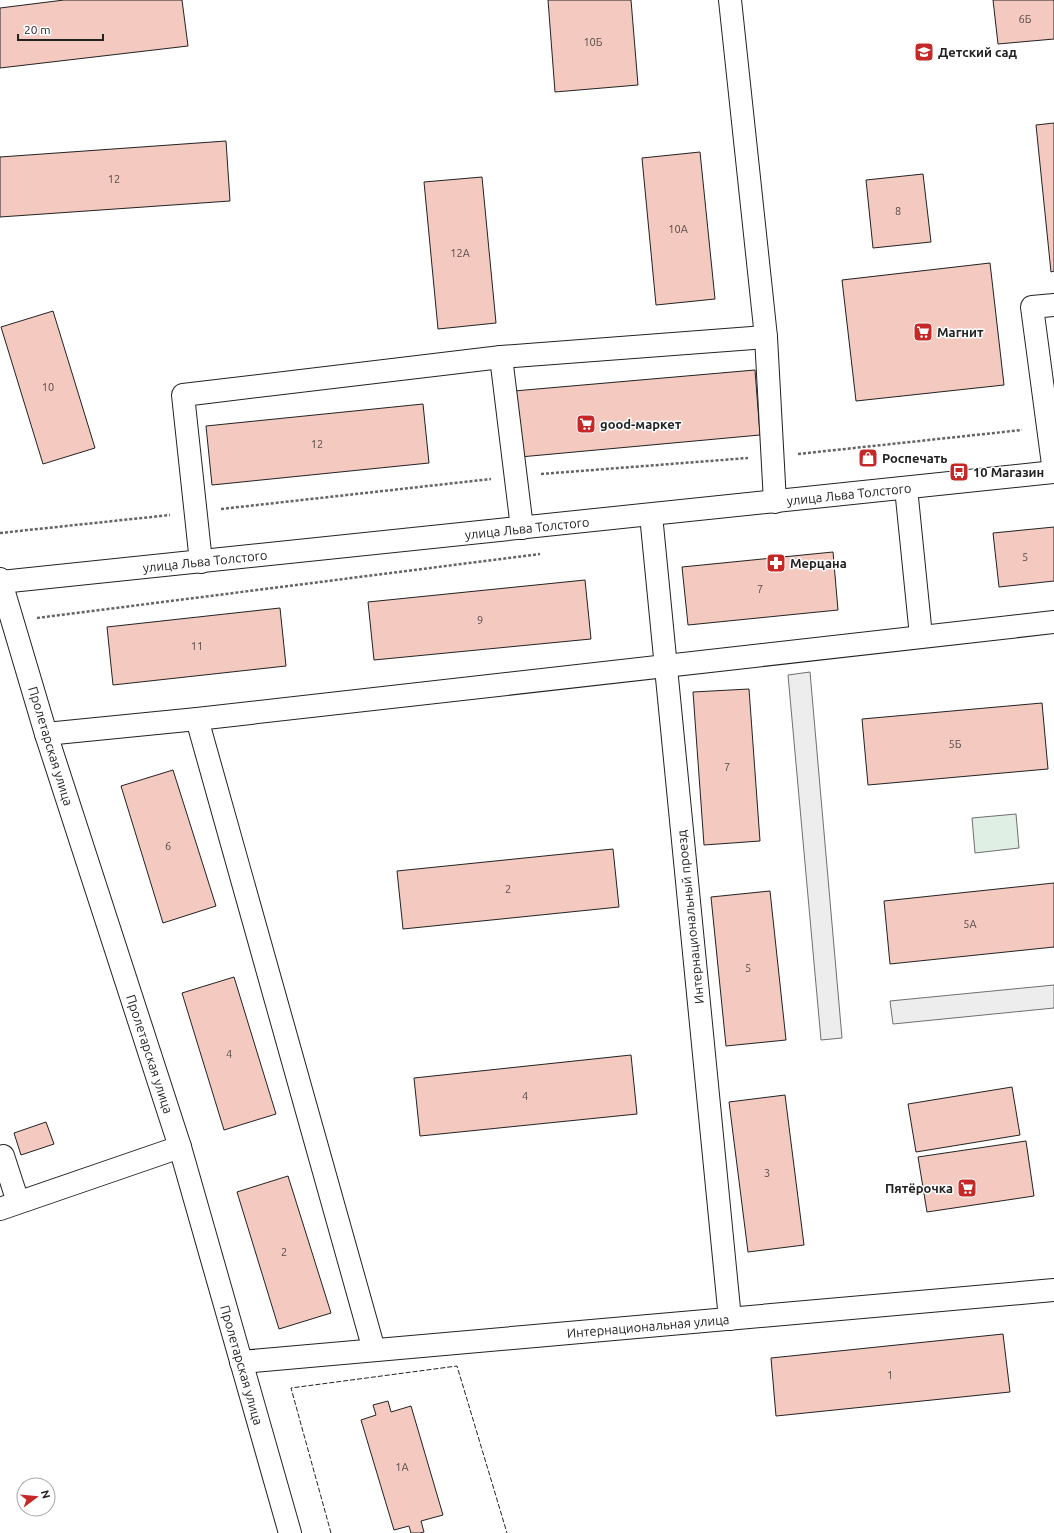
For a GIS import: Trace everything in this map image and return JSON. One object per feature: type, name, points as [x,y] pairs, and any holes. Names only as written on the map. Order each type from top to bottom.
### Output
[{"type":"street","points":[[730,0],[766,336],[775,502]]},
{"type":"street","points":[[1054,304],[1032,307],[1054,472]]},
{"type":"street","points":[[201,562],[182,395],[502,357],[766,336]]},
{"type":"street","points":[[502,357],[522,528]]},
{"type":"street","name":"улица Льва Толстого","points":[[0,581],[201,562],[1054,472]]},
{"type":"street","points":[[906,488],[921,636]]},
{"type":"street","name":"Интернациональный проезд","points":[[651,514],[730,1319]]},
{"type":"street","name":"Пролетарская улица","points":[[0,581],[46,734],[180,1147],[290,1533]]},
{"type":"street","points":[[46,734],[197,719],[1054,622]]},
{"type":"street","points":[[197,719],[374,1350]]},
{"type":"street","points":[[3,1156],[9,1205],[180,1147]]},
{"type":"street","name":"Интернациональная улица","points":[[241,1362],[1054,1290]]},
{"type":"path","points":[[12,621],[543,554]]},
{"type":"green space","points":[[1016,814],[1019,848],[975,853],[972,818]]},
{"type":"shaded area","points":[[810,672],[842,1038],[821,1040],[788,675]]},
{"type":"shaded area","points":[[1054,985],[1054,1008],[893,1024],[890,1001]]},
{"type":"building","points":[[64,0],[182,0],[188,46],[0,68],[0,8]]},
{"type":"building","points":[[548,0],[631,0],[638,85],[555,92]]},
{"type":"building","points":[[993,0],[1054,0],[1054,39],[998,44]]},
{"type":"building","points":[[1054,123],[1054,271],[1051,272],[1036,125]]},
{"type":"building","points":[[226,141],[230,201],[0,217],[0,157]]},
{"type":"building","points":[[700,152],[715,299],[656,305],[642,158]]},
{"type":"building","points":[[923,174],[931,242],[873,248],[866,180]]},
{"type":"building","points":[[482,177],[496,323],[438,329],[424,182]]},
{"type":"building","name":"Магнит","points":[[990,263],[1004,385],[856,401],[842,280]]},
{"type":"building","points":[[53,311],[95,448],[43,464],[1,327]]},
{"type":"building","points":[[755,370],[760,435],[520,457],[514,391]]},
{"type":"building","points":[[423,404],[429,463],[212,485],[206,426]]},
{"type":"building","points":[[1054,527],[1054,581],[999,587],[993,533]]},
{"type":"building","points":[[833,552],[838,610],[688,625],[682,567]]},
{"type":"building","points":[[585,580],[591,639],[374,660],[368,602]]},
{"type":"building","points":[[280,608],[286,666],[113,685],[107,627]]},
{"type":"building","points":[[749,689],[760,841],[704,845],[693,692]]},
{"type":"building","points":[[1042,703],[1048,769],[868,785],[862,719]]},
{"type":"building","points":[[173,770],[216,906],[163,923],[121,786]]},
{"type":"building","points":[[613,849],[619,907],[403,929],[397,871]]},
{"type":"building","points":[[1054,883],[1054,947],[890,964],[884,901]]},
{"type":"building","points":[[770,891],[786,1040],[726,1046],[711,897]]},
{"type":"building","points":[[234,977],[276,1114],[224,1130],[182,993]]},
{"type":"building","points":[[631,1055],[637,1114],[420,1136],[414,1078]]},
{"type":"building","points":[[1012,1087],[1020,1135],[916,1152],[908,1104]]},
{"type":"building","points":[[785,1095],[804,1245],[748,1252],[729,1102]]},
{"type":"building","points":[[46,1122],[54,1144],[21,1155],[14,1133]]},
{"type":"building","points":[[1026,1141],[1034,1196],[927,1212],[918,1157]]},
{"type":"building","points":[[288,1176],[331,1313],[279,1329],[237,1192]]},
{"type":"building","points":[[1003,1334],[1010,1392],[776,1416],[771,1358]]},
{"type":"building","points":[[388,1401],[391,1412],[411,1406],[443,1515],[421,1521],[424,1532],[411,1533],[409,1526],[394,1530],[361,1420],[376,1415],[373,1405]]},
{"type":"fence","points":[[331,1533],[291,1388],[457,1366],[507,1533]]},
{"type":"place","name":"Детский сад","points":[[924,52]]},
{"type":"place","name":"Магнит","points":[[923,332]]},
{"type":"place","name":"good-маркет","points":[[586,424]]},
{"type":"place","name":"Роспечать","points":[[868,458]]},
{"type":"place","name":"10 Магазин","points":[[959,472]]},
{"type":"place","name":"Мерцана","points":[[776,563]]},
{"type":"place","name":"Пятёрочка","points":[[967,1188]]}]
